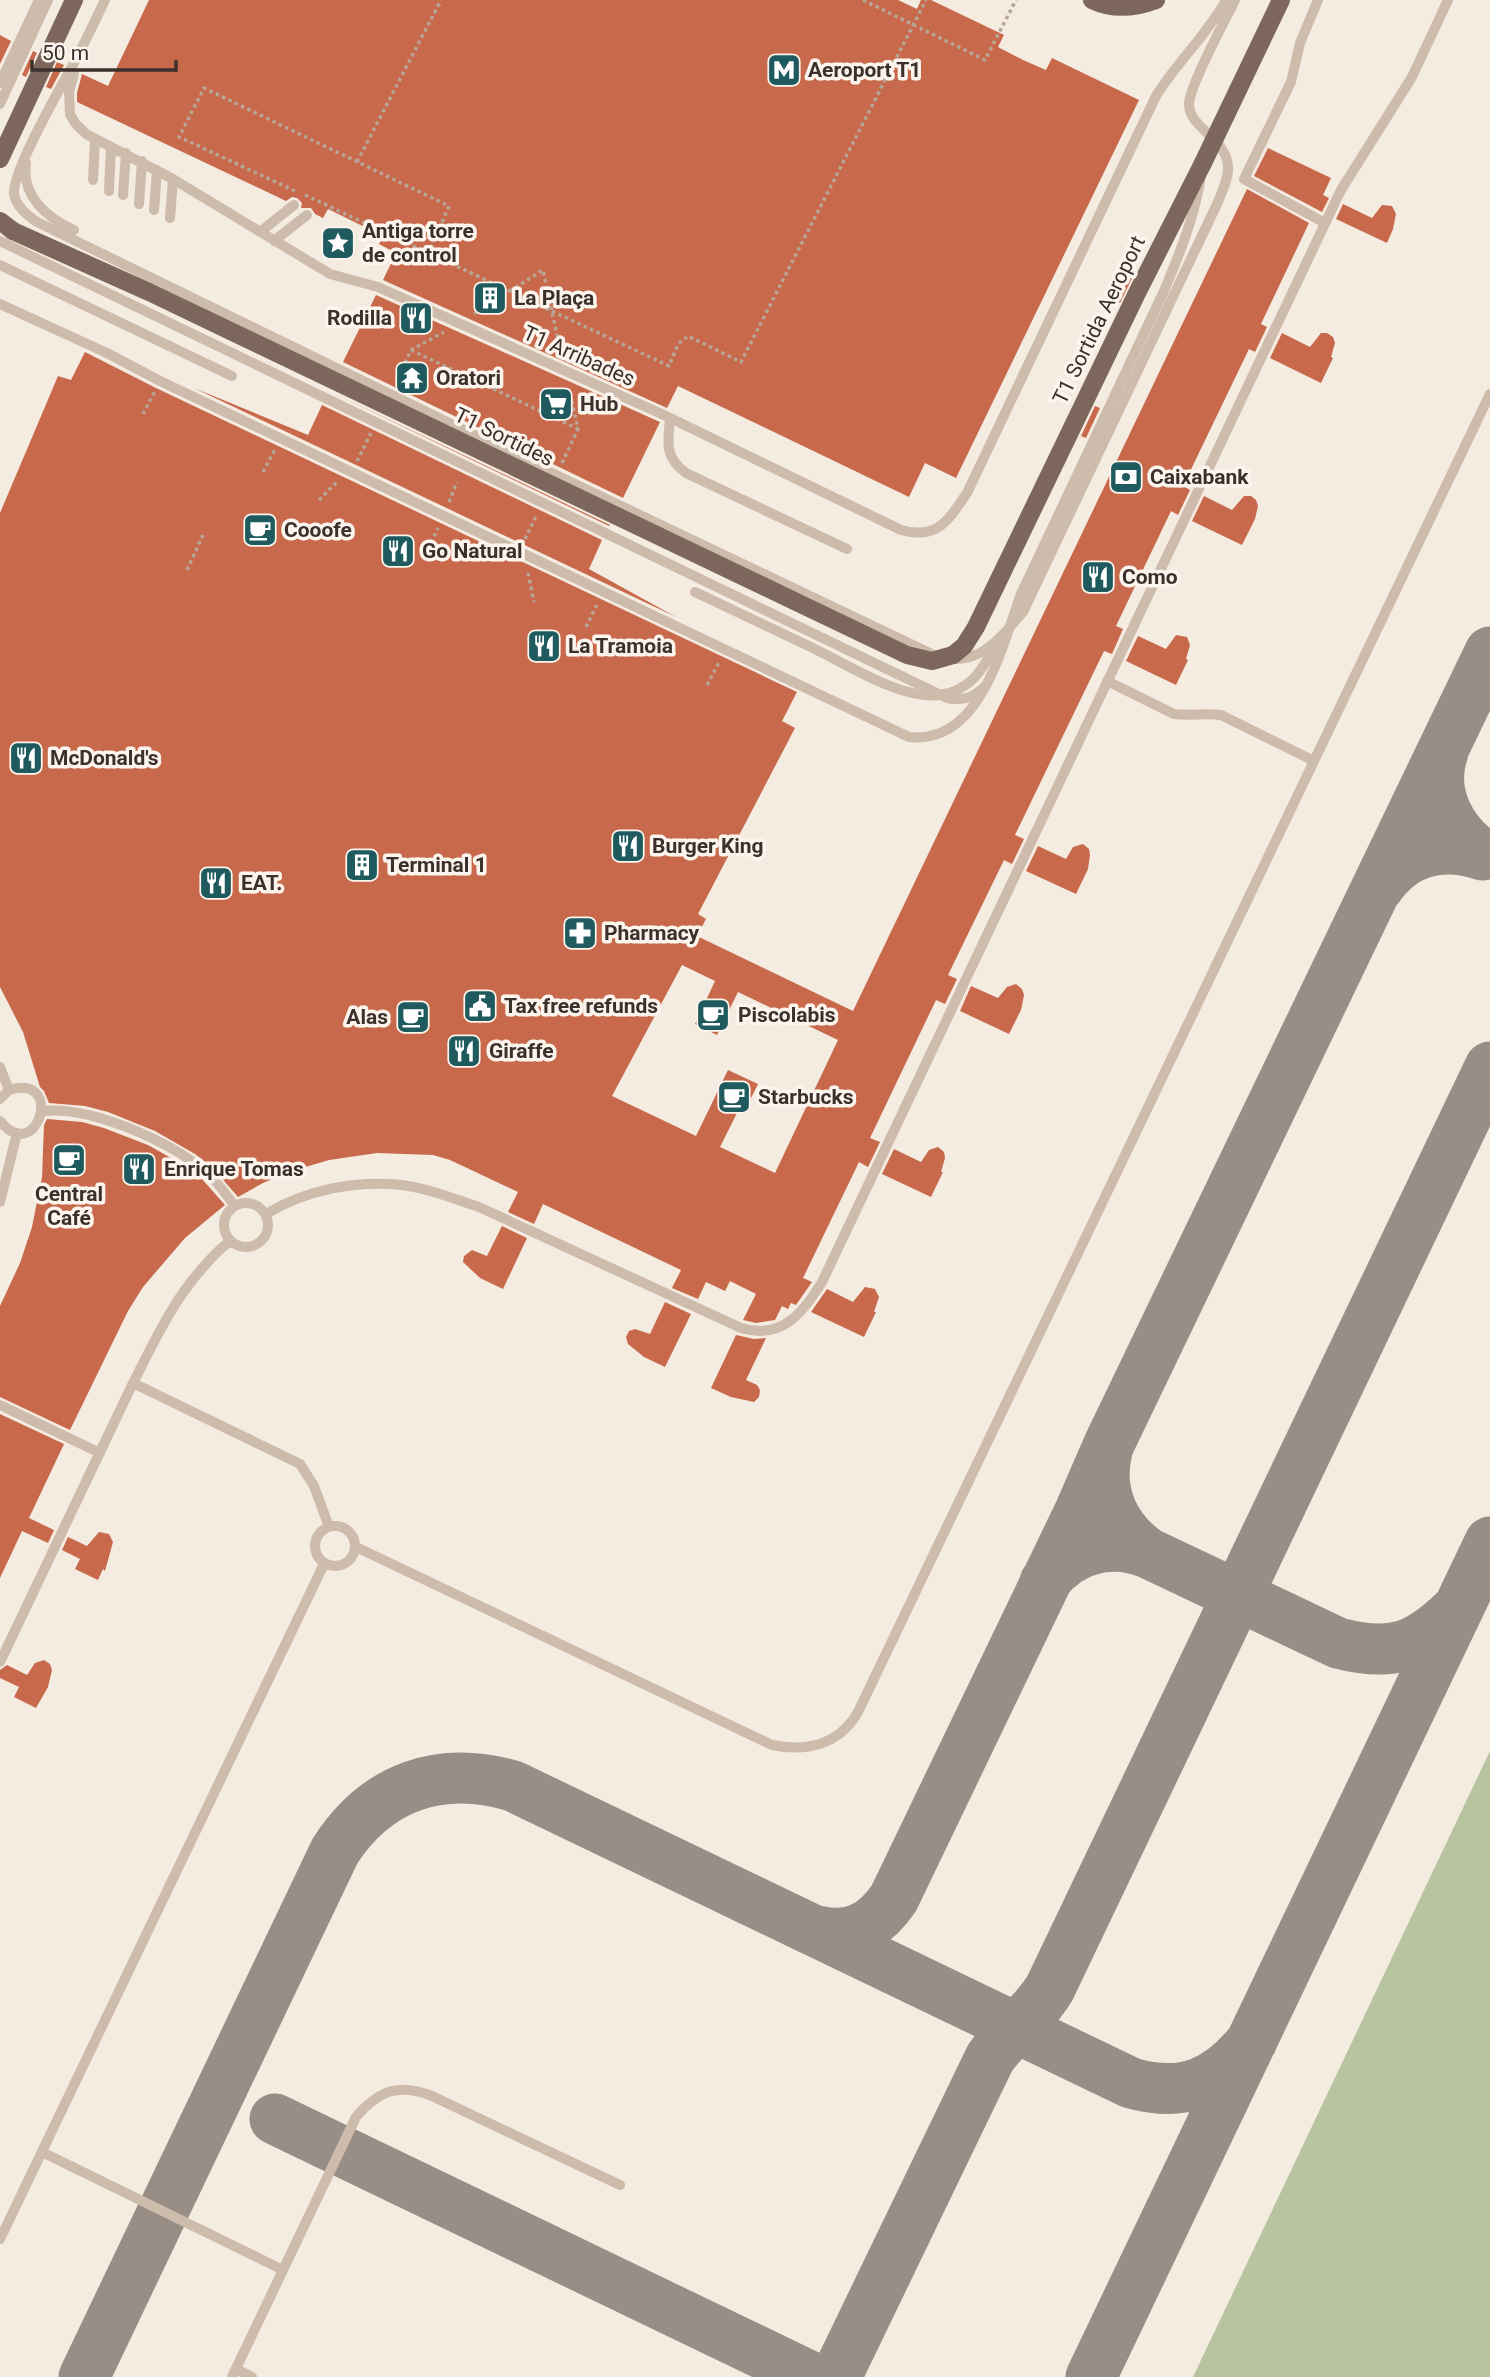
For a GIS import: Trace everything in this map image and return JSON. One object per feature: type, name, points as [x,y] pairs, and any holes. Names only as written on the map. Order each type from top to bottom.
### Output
[{"type":"main road","points":[[0,159],[75,0]]},
{"type":"main road","points":[[1093,0],[1112,7],[1156,0]]},
{"type":"main road","name":"T1 Sortida Aeroport","points":[[953,655],[964,646],[976,627],[1281,0]]},
{"type":"main road","name":"T1 Sortides","points":[[0,221],[13,231],[149,292],[907,655],[932,661],[953,655]]},
{"type":"lane","points":[[0,83],[40,0]]},
{"type":"lane","points":[[0,104],[48,0]]},
{"type":"lane","points":[[105,0],[30,147],[14,191],[18,204],[37,222],[556,475],[938,657],[960,660],[982,653],[1002,637],[1023,612]]},
{"type":"lane","name":"T1 Arribades","points":[[95,140],[126,153],[173,179],[330,274],[378,287],[670,418],[901,530],[926,534],[947,521],[967,493],[1156,96],[1226,0]]},
{"type":"lane","points":[[0,241],[947,698],[963,700],[983,689],[1023,612],[1224,186],[1228,165],[1223,150],[1195,119],[1189,106],[1193,88],[1235,0]]},
{"type":"lane","points":[[1318,0],[1300,43],[1291,82],[1244,179],[1325,223]]},
{"type":"lane","points":[[266,1214],[276,1207],[323,1190],[362,1184],[401,1185],[435,1192],[479,1208],[753,1332],[766,1331],[793,1320],[803,1310],[822,1282],[1341,190],[1412,77],[1448,0]]},
{"type":"lane","points":[[87,38],[72,79],[69,103],[70,114],[75,123],[95,140],[93,180]]},
{"type":"lane","points":[[30,147],[25,168],[32,196],[50,217],[74,230]]},
{"type":"lane","points":[[109,191],[111,147]]},
{"type":"lane","points":[[123,195],[126,153]]},
{"type":"lane","points":[[139,204],[142,162]]},
{"type":"lane","points":[[0,304],[888,728],[909,737],[921,738],[939,735],[963,718],[979,698],[987,672],[1021,594],[1164,291],[1199,193],[1203,163]]},
{"type":"lane","points":[[154,210],[157,170]]},
{"type":"lane","points":[[170,218],[173,179]]},
{"type":"lane","points":[[260,232],[294,205]]},
{"type":"lane","points":[[274,241],[307,215]]},
{"type":"lane","points":[[0,265],[232,376]]},
{"type":"lane","points":[[356,1547],[772,1745],[789,1748],[813,1747],[846,1729],[858,1712],[1490,394]]},
{"type":"lane","points":[[670,418],[668,447],[673,464],[686,473],[847,549]]},
{"type":"lane","points":[[695,592],[891,686],[935,695],[950,693],[987,672]]},
{"type":"lane","points":[[1107,681],[1174,714],[1221,715],[1314,761]]},
{"type":"lane","points":[[0,1067],[9,1090]]},
{"type":"lane","points":[[0,1099],[9,1090],[26,1088],[40,1099],[43,1111],[38,1123],[29,1131],[17,1133],[5,1128],[0,1121]]},
{"type":"lane","points":[[43,1111],[82,1112],[147,1136],[207,1173],[235,1206]]},
{"type":"lane","points":[[0,1202],[17,1133]]},
{"type":"lane","points":[[248,1203],[261,1208],[266,1214],[269,1227],[262,1241],[245,1247],[231,1241],[224,1227],[226,1216],[235,1206],[248,1203]]},
{"type":"lane","points":[[0,1662],[170,1310],[197,1273],[231,1241]]},
{"type":"lane","points":[[134,1383],[300,1464],[314,1486],[329,1527]]},
{"type":"lane","points":[[0,1405],[100,1452]]},
{"type":"lane","points":[[336,1526],[353,1535],[356,1547],[351,1560],[337,1567],[324,1564],[316,1554],[315,1546],[320,1533],[336,1526]]},
{"type":"lane","points":[[0,2239],[324,1564]]},
{"type":"lane","points":[[252,2377],[234,2373],[356,2117],[369,2102],[398,2089],[415,2089],[620,2185]]},
{"type":"lane","points":[[42,2152],[283,2270]]},
{"type":"path","points":[[357,162],[441,0]]},
{"type":"path","points":[[863,0],[985,60],[1016,0]]},
{"type":"path","points":[[429,253],[449,206],[204,88],[180,136],[669,366],[678,345],[688,336],[741,362],[926,0]]},
{"type":"path","points":[[390,393],[411,350],[460,324],[543,270],[578,429],[556,475]]},
{"type":"path","points":[[411,350],[578,429]]},
{"type":"path","points":[[143,414],[160,381]]},
{"type":"path","points":[[356,463],[373,428]]},
{"type":"path","points":[[263,472],[280,438]]},
{"type":"path","points":[[522,544],[539,509]]},
{"type":"path","points":[[187,570],[203,535]]},
{"type":"path","points":[[586,627],[603,592]]},
{"type":"path","points":[[707,685],[725,650]]},
{"type":"green space","points":[[1490,1751],[1490,2377],[1193,2377]]},
{"type":"building","points":[[149,0],[898,0],[917,9],[921,0],[931,0],[1004,35],[998,47],[1023,60],[1046,70],[1052,58],[1139,100],[956,478],[925,463],[909,497],[678,386],[667,408],[383,280],[396,253],[379,244],[383,236],[328,209],[323,218],[311,208],[301,208],[302,203],[297,198],[292,197],[286,201],[77,102],[82,74],[108,86]]},
{"type":"building","points":[[0,35],[11,41],[0,64]]},
{"type":"building","points":[[33,51],[37,53],[26,77],[22,75]]},
{"type":"building","points":[[57,62],[64,65],[51,89],[46,87]]},
{"type":"building","points":[[1268,148],[1331,178],[1323,195],[1329,198],[1322,212],[1254,176]]},
{"type":"building","name":"Terminal 1","points":[[1247,189],[1309,223],[1261,324],[1267,327],[1255,352],[1249,349],[1183,486],[1190,490],[1178,515],[1171,511],[1116,626],[1123,629],[1112,654],[1104,651],[1015,835],[1024,839],[1012,864],[1004,860],[948,975],[957,979],[945,1004],[936,1000],[870,1138],[880,1142],[868,1167],[859,1162],[803,1278],[812,1282],[796,1305],[791,1303],[788,1309],[782,1306],[775,1320],[756,1323],[743,1320],[756,1294],[730,1281],[725,1291],[706,1282],[698,1299],[672,1288],[681,1270],[543,1204],[534,1224],[508,1212],[518,1192],[450,1160],[433,1155],[377,1153],[329,1160],[285,1173],[238,1197],[212,1167],[155,1131],[108,1112],[85,1106],[49,1103],[40,1087],[23,1032],[0,987],[0,513],[58,376],[71,380],[85,352],[797,692],[782,721],[795,728],[698,914],[706,919],[697,936],[853,1011]],"holes":[[[682,965],[715,981],[695,1024],[717,1035],[738,992],[838,1040],[775,1173],[720,1147],[739,1109],[744,1112],[758,1084],[728,1070],[696,1136],[612,1096]]]},
{"type":"building","points":[[1343,204],[1372,218],[1382,205],[1392,206],[1396,214],[1387,243],[1336,219]]},
{"type":"building","points":[[1131,270],[1135,272],[1120,303],[1116,301]]},
{"type":"building","points":[[376,295],[660,422],[623,498],[343,362]]},
{"type":"building","points":[[1282,333],[1310,347],[1321,333],[1333,337],[1333,358],[1321,383],[1270,358]]},
{"type":"building","points":[[194,388],[308,435],[322,405],[602,540],[589,569],[676,617]]},
{"type":"building","points":[[329,391],[610,525],[609,526]]},
{"type":"building","points":[[1095,406],[1100,408],[1086,438],[1081,436]]},
{"type":"building","points":[[1204,496],[1232,510],[1244,496],[1251,496],[1256,500],[1258,506],[1255,519],[1242,545],[1192,521]]},
{"type":"building","points":[[1176,635],[1187,637],[1190,645],[1186,659],[1188,660],[1176,685],[1126,661],[1138,636],[1166,649]]},
{"type":"building","points":[[1083,844],[1089,849],[1090,855],[1088,869],[1076,894],[1026,871],[1038,846],[1066,859],[1073,847]]},
{"type":"building","points":[[1016,984],[1024,995],[1021,1010],[1009,1034],[960,1011],[971,986],[998,998],[1007,987]]},
{"type":"building","points":[[47,1119],[82,1122],[148,1145],[187,1167],[202,1179],[225,1205],[185,1238],[143,1287],[128,1311],[70,1430],[0,1397],[0,1306],[20,1263],[32,1227],[42,1177],[44,1125]]},
{"type":"building","points":[[938,1147],[944,1152],[945,1158],[943,1172],[931,1197],[882,1174],[894,1149],[921,1162],[929,1150]]},
{"type":"building","points":[[502,1226],[527,1238],[503,1289],[480,1278],[463,1262],[464,1256],[472,1250],[487,1256]]},
{"type":"building","points":[[865,1287],[875,1289],[879,1297],[876,1312],[864,1337],[811,1312],[827,1289],[853,1302]]},
{"type":"building","points":[[665,1302],[691,1314],[665,1367],[644,1357],[628,1344],[626,1337],[629,1331],[635,1329],[650,1334]]},
{"type":"building","points":[[736,1335],[754,1339],[766,1338],[746,1380],[757,1385],[760,1390],[759,1397],[754,1402],[731,1397],[711,1388]]},
{"type":"building","points":[[0,1414],[64,1444],[29,1518],[54,1530],[48,1543],[22,1531],[0,1578]]},
{"type":"building","points":[[99,1532],[109,1534],[113,1542],[105,1571],[103,1569],[98,1580],[75,1569],[80,1559],[62,1550],[68,1537],[87,1546]]},
{"type":"building","points":[[44,1660],[50,1664],[52,1670],[48,1687],[36,1708],[14,1697],[19,1687],[0,1678],[0,1670],[7,1665],[27,1675],[35,1663]]},
{"type":"taxiway","points":[[818,1931],[842,1933],[862,1928],[879,1916],[894,1898],[1490,652]]},
{"type":"taxiway","points":[[1378,888],[1399,865],[1424,852],[1453,849],[1483,855],[1461,835],[1445,810],[1439,782],[1443,752]]},
{"type":"taxiway","points":[[836,2377],[990,2058],[1050,1988],[1490,1067]]},
{"type":"taxiway","points":[[1045,1582],[1066,1561],[1091,1550],[1119,1547],[1148,1553],[1126,1533],[1111,1509],[1104,1481],[1107,1451]]},
{"type":"taxiway","points":[[1091,2377],[1490,1542]]},
{"type":"taxiway","points":[[1148,1553],[1338,1643],[1357,1647],[1389,1649],[1403,1646],[1429,1633],[1456,1610]]},
{"type":"taxiway","points":[[84,2377],[335,1851],[370,1810],[412,1786],[460,1778],[513,1786],[1131,2083],[1167,2089],[1199,2083],[1226,2067],[1252,2041]]},
{"type":"taxiway","points":[[275,2119],[811,2377]]},
{"type":"place","name":"Aeroport T1","points":[[784,70]]},
{"type":"place","name":"Antiga torre de control","points":[[338,243]]},
{"type":"place","name":"La Plaça","points":[[490,298]]},
{"type":"place","name":"Rodilla","points":[[416,318]]},
{"type":"place","name":"Oratori","points":[[412,378]]},
{"type":"place","name":"Hub","points":[[556,404]]},
{"type":"place","name":"Caixabank","points":[[1126,477]]},
{"type":"place","name":"Cooofe","points":[[260,530]]},
{"type":"place","name":"Go Natural","points":[[398,551]]},
{"type":"place","name":"Como","points":[[1098,577]]},
{"type":"place","name":"La Tramoia","points":[[544,646]]},
{"type":"place","name":"McDonald's","points":[[26,758]]},
{"type":"place","name":"Burger King","points":[[628,846]]},
{"type":"place","name":"Terminal 1","points":[[362,865]]},
{"type":"place","name":"EAT.","points":[[216,883]]},
{"type":"place","name":"Pharmacy","points":[[580,933]]},
{"type":"place","name":"Tax free refunds","points":[[480,1006]]},
{"type":"place","name":"Piscolabis","points":[[713,1015]]},
{"type":"place","name":"Alas","points":[[413,1017]]},
{"type":"place","name":"Giraffe","points":[[464,1051]]},
{"type":"place","name":"Starbucks","points":[[734,1097]]},
{"type":"place","name":"Central Café","points":[[69,1160]]},
{"type":"place","name":"Enrique Tomas","points":[[139,1169]]}]
